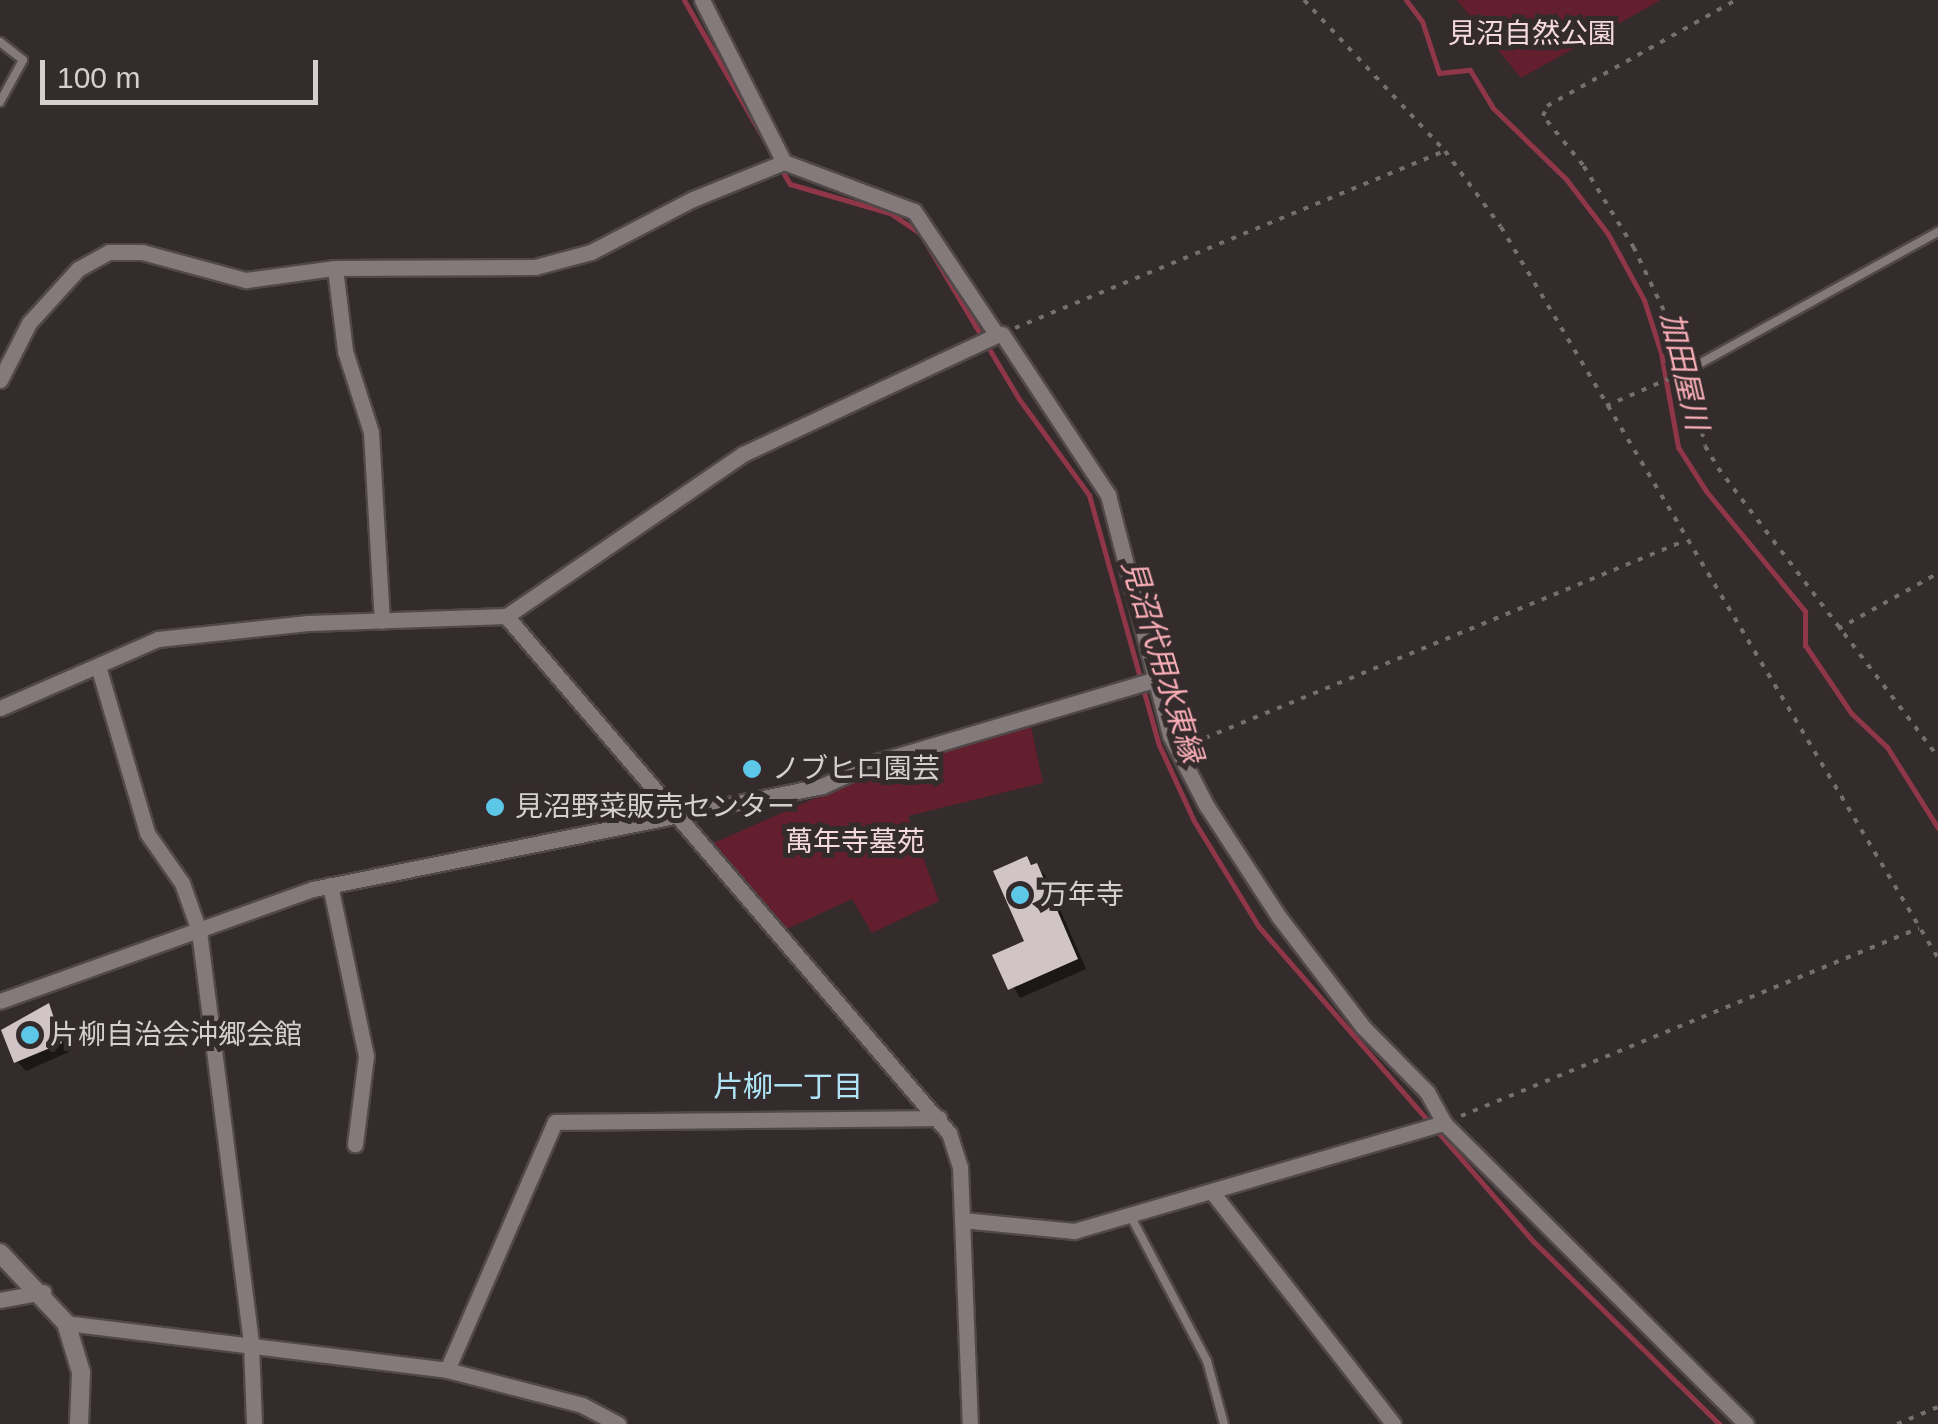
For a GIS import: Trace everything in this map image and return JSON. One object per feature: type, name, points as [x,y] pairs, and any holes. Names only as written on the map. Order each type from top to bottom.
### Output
[{"type":"street","points":[[702,0],[784,162]]},
{"type":"street","points":[[0,380],[29,324],[78,269],[109,252],[142,252],[246,280],[335,268],[535,267],[591,252],[693,198],[784,162],[914,211],[997,335],[744,454],[506,616],[208,631],[158,640],[0,708]]},
{"type":"street","points":[[335,268],[345,351],[372,432],[382,621]]},
{"type":"street","points":[[1002,334],[1108,496],[1153,680],[1178,750],[1279,917],[1363,1027],[1427,1092],[1444,1123],[1746,1424]]},
{"type":"street","points":[[506,616],[939,1118],[960,1166],[970,1424]]},
{"type":"street","points":[[98,666],[148,834],[182,883],[199,931],[251,1345],[254,1424]]},
{"type":"street","points":[[0,1002],[330,886],[822,786],[874,763],[1153,680]]},
{"type":"street","points":[[330,886],[366,1056],[355,1144]]},
{"type":"street","points":[[447,1370],[555,1122],[939,1118]]},
{"type":"street","points":[[962,1220],[1074,1231],[1128,1212],[1212,1192],[1444,1123]]},
{"type":"street","points":[[1212,1192],[1392,1424]]},
{"type":"street","points":[[0,1254],[42,1292],[66,1324],[80,1372],[79,1424]]},
{"type":"street","points":[[0,1300],[42,1292]]},
{"type":"street","points":[[66,1324],[447,1370],[582,1405],[618,1424]]},
{"type":"street","points":[[577,1424],[582,1405]]},
{"type":"lane","points":[[0,42],[23,60],[0,102]]},
{"type":"lane","points":[[1688,370],[1938,232]]},
{"type":"lane","points":[[1128,1212],[1207,1362],[1224,1424]]},
{"type":"path","points":[[1304,0],[1446,151],[1501,227],[1684,541],[1938,958]]},
{"type":"path","points":[[1002,334],[1446,151]]},
{"type":"path","points":[[1606,406],[1678,375]]},
{"type":"path","points":[[1178,750],[1684,541]]},
{"type":"path","points":[[1837,630],[1938,573]]},
{"type":"path","points":[[1444,1123],[1919,928]]},
{"type":"path","points":[[1897,1424],[1938,1407]]},
{"type":"green space","name":"見沼自然公園","points":[[1457,0],[1661,0],[1521,78]]},
{"type":"green space","name":"萬年寺墓苑","points":[[1031,726],[1043,783],[908,816],[939,901],[872,933],[852,899],[787,929],[714,843],[887,766]]},
{"type":"building","points":[[1027,856],[1031,865],[1037,863],[1078,959],[1008,990],[992,955],[1024,941],[993,871]]},
{"type":"building","points":[[49,1003],[62,1043],[14,1063],[1,1030]]},
{"type":"waterway","name":"見沼代用水東縁","points":[[684,0],[767,145]]},
{"type":"waterway","name":"加田屋川","points":[[1406,0],[1422,21],[1439,73],[1470,70],[1493,108],[1566,179],[1608,234],[1644,300],[1661,353],[1678,447],[1706,491],[1805,611],[1805,645],[1851,713],[1887,747],[1938,828]]},
{"type":"waterway","name":"見沼代用水東縁","points":[[780,167],[790,184],[890,213],[920,233],[1019,399],[1089,495],[1159,745],[1194,821],[1259,927],[1534,1242],[1719,1424]]},
{"type":"place","name":"ノブヒロ園芸","points":[[752,769]]},
{"type":"place","name":"見沼野菜販売センター","points":[[495,807]]},
{"type":"place","name":"万年寺","points":[[1020,895]]},
{"type":"place","name":"片柳自治会沖郷会館","points":[[30,1035]]},
{"type":"district","name":"片柳一丁目","points":[[788,1087]]}]
